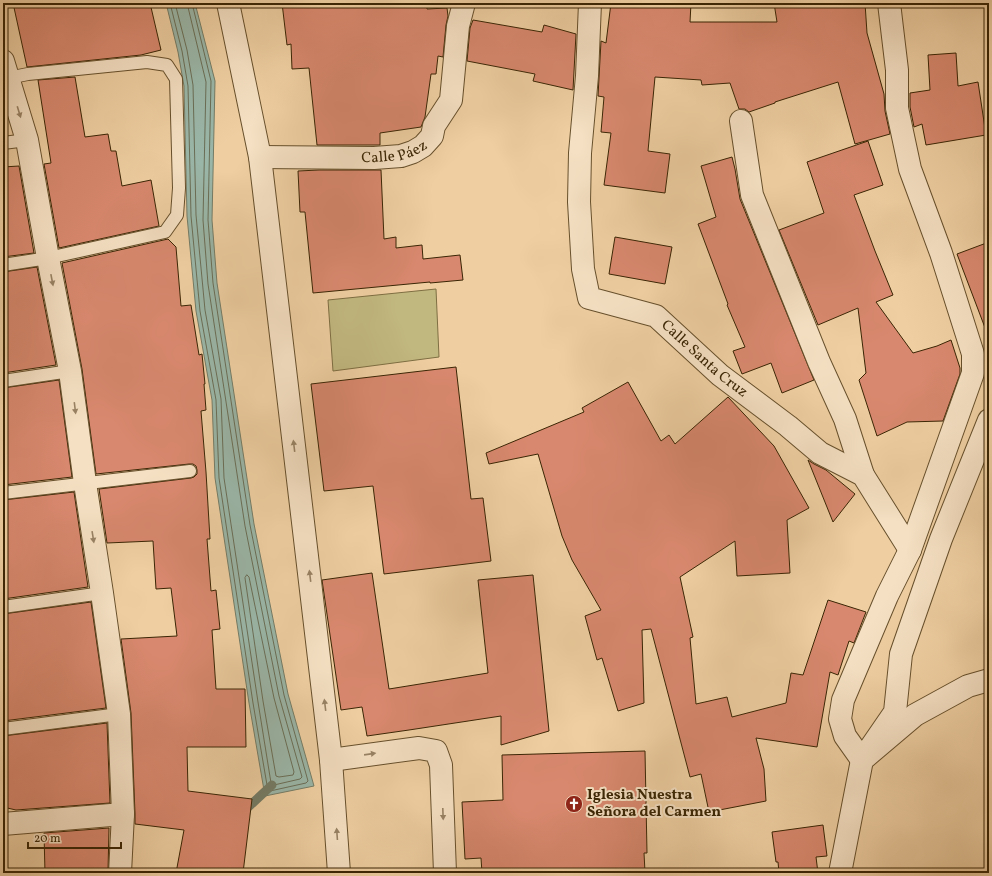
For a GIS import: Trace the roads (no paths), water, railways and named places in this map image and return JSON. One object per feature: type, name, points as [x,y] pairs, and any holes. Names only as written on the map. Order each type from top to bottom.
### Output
[{"type":"street","points":[[228,3],[260,157],[332,760],[339,873]]},
{"type":"street","name":"Calle Páez","points":[[260,157],[374,158],[401,156],[413,152],[423,146],[432,136],[434,126],[451,100],[458,26],[464,3]]},
{"type":"street","name":"Calle Santa Cruz","points":[[590,3],[587,76],[580,152],[580,202],[583,269],[589,298],[656,316],[720,375],[820,452],[863,475],[910,550]]},
{"type":"street","points":[[862,760],[845,736],[843,730],[840,719],[843,700],[887,596],[910,550],[973,373],[973,354],[941,253],[910,169],[897,108],[897,70],[889,3]]},
{"type":"street","points":[[6,69],[27,140],[70,370],[85,483],[102,593],[119,714],[124,814],[120,873]]},
{"type":"street","points":[[741,122],[752,195],[819,362],[845,419],[863,475]]},
{"type":"street","points":[[840,873],[862,760],[895,712],[901,654],[941,539],[989,420]]},
{"type":"street","points":[[862,760],[915,715],[968,686],[989,680]]},
{"type":"street","points":[[332,760],[419,748],[436,751],[441,765],[445,873]]},
{"type":"street","points":[[4,822],[124,814]]},
{"type":"lane","points":[[3,265],[48,258],[165,232],[177,215],[179,188],[176,79],[167,65],[147,62],[28,74],[6,69]]},
{"type":"lane","points":[[3,143],[27,140]]},
{"type":"lane","points":[[3,381],[70,370]]},
{"type":"lane","points":[[3,493],[190,471]]},
{"type":"lane","points":[[3,607],[102,593]]},
{"type":"lane","points":[[3,729],[119,714]]},
{"type":"water","points":[[166,3],[195,3],[215,81],[212,220],[217,283],[254,524],[288,694],[314,786],[265,796],[249,703],[215,478],[212,400],[196,311],[187,216],[184,86],[178,52]]},
{"type":"waterway","points":[[243,812],[272,785]]},
{"type":"place","name":"Iglesia Nuestra Señora del Carmen","points":[[574,804]]}]
